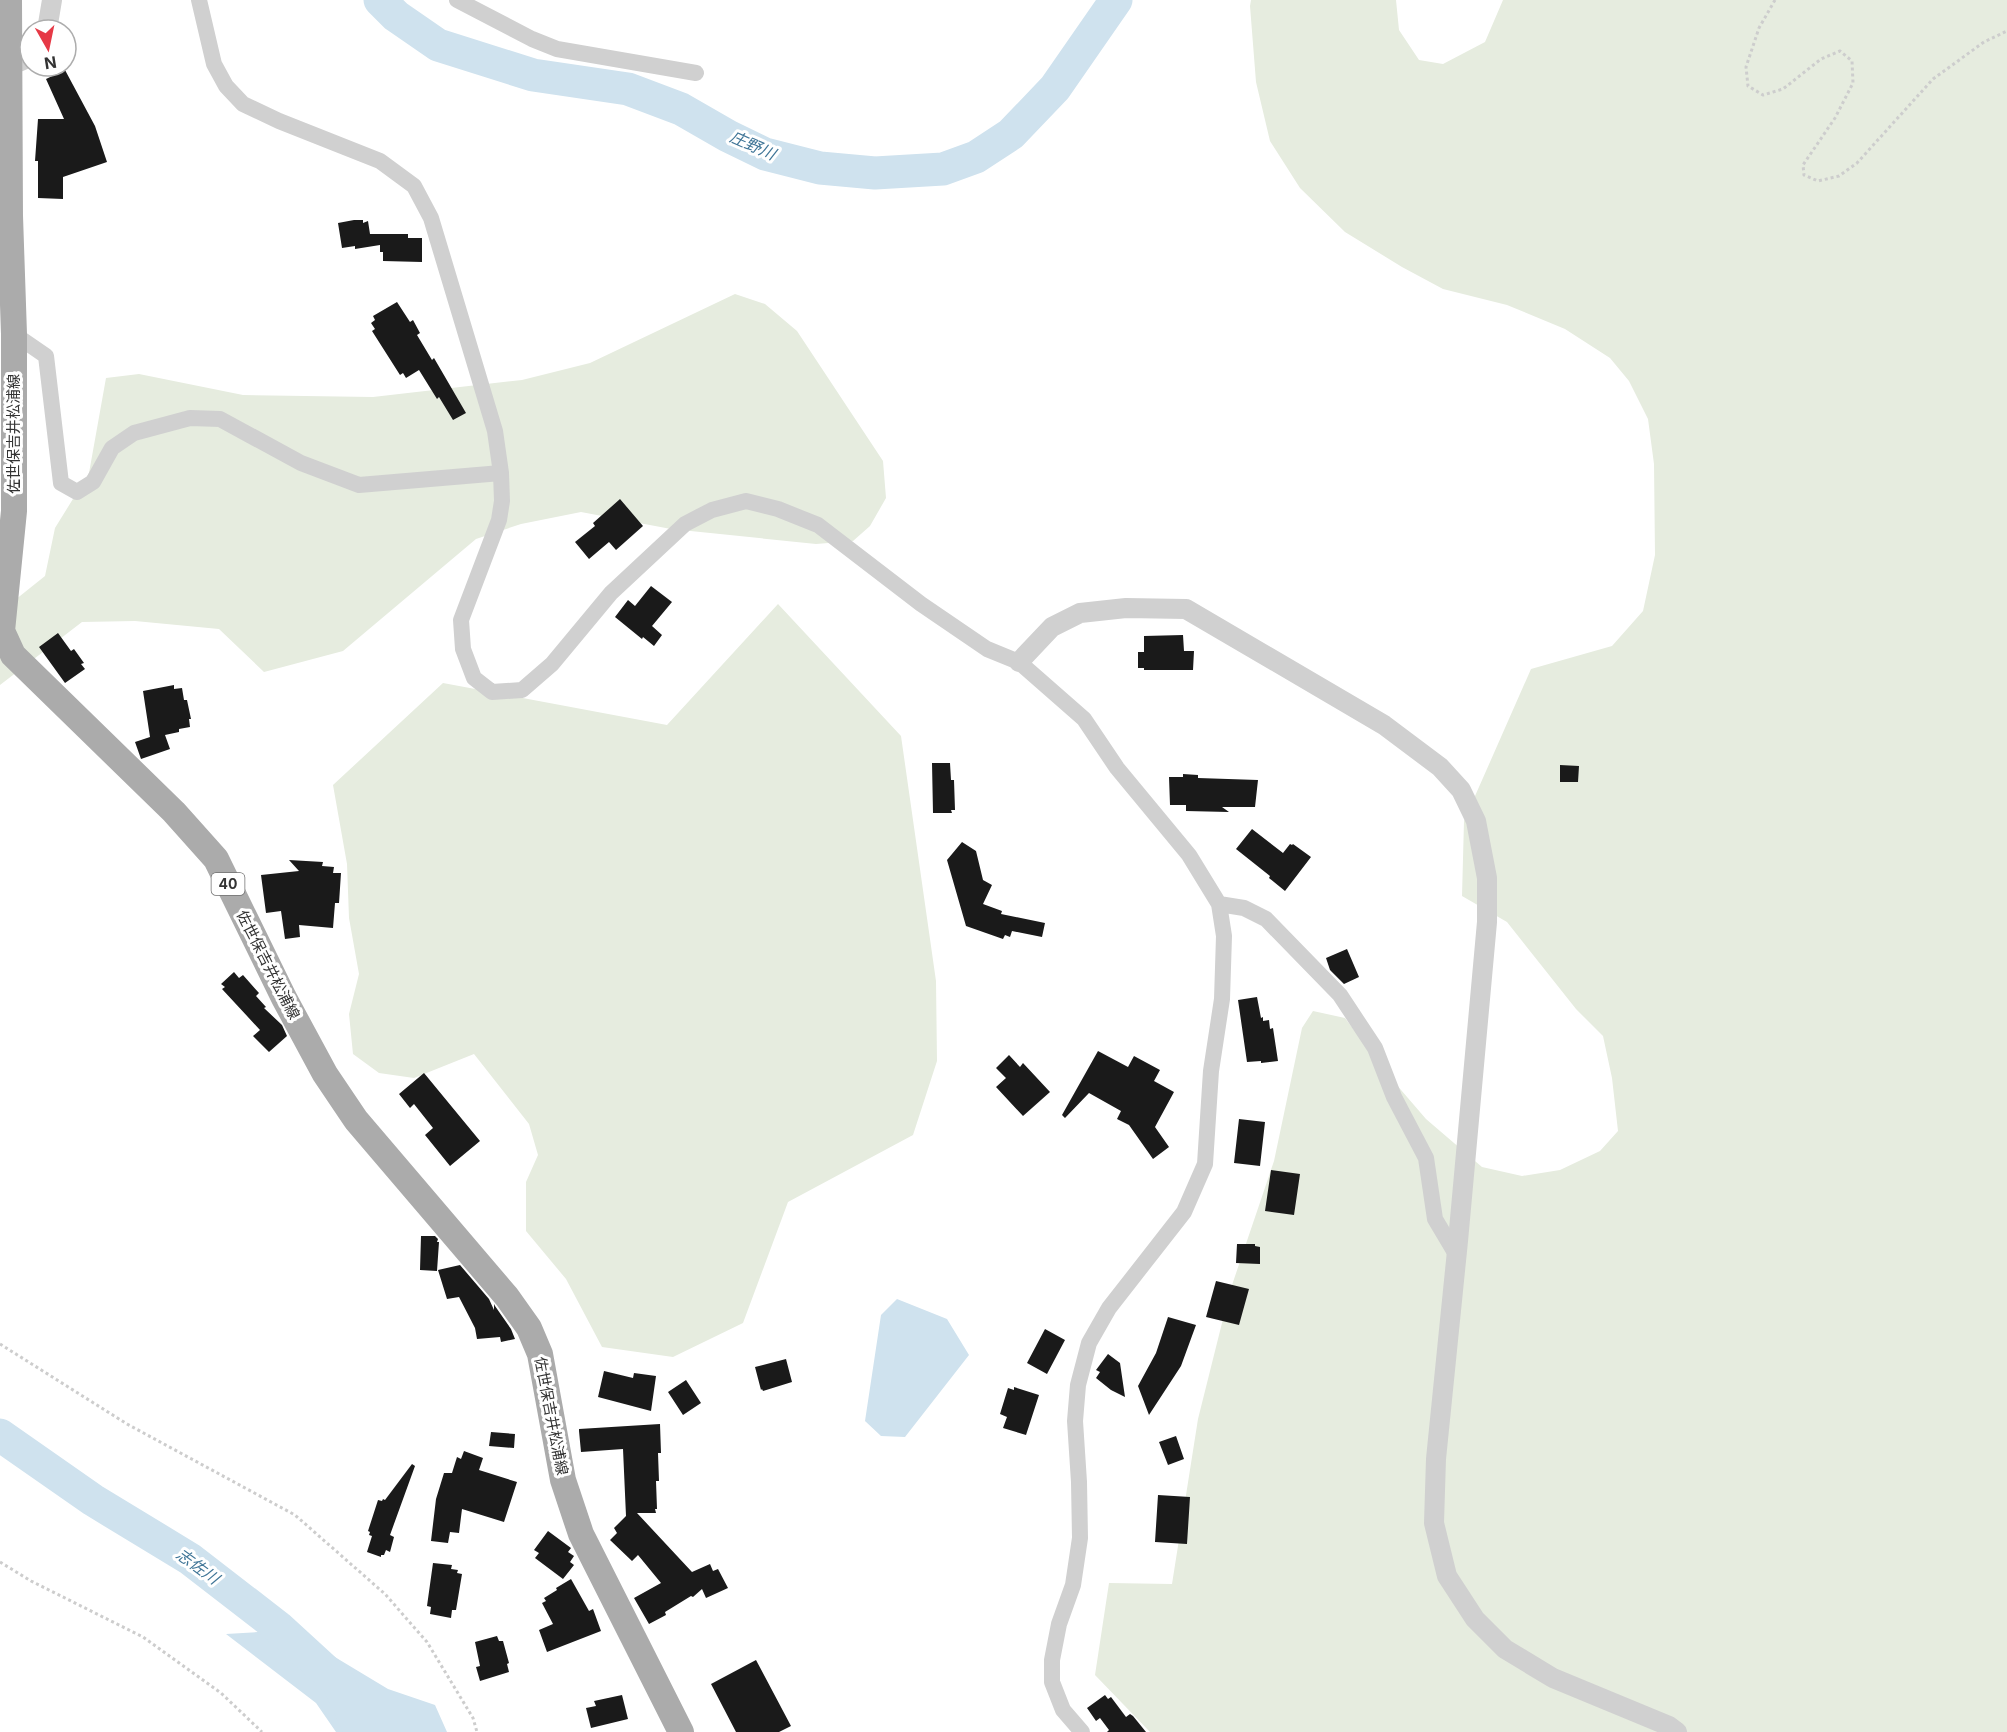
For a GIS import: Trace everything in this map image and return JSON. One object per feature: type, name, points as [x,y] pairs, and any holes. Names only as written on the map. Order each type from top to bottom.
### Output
[{"type":"main road","name":"佐世保吉井松浦線","points":[[9,0],[18,55]]},
{"type":"main road","name":"佐世保吉井松浦線","points":[[19,78],[14,334],[14,511],[2,632],[13,655],[174,812],[216,859],[284,998],[325,1074],[356,1120],[507,1297],[529,1328],[540,1354],[563,1480],[581,1534],[681,1732]]},
{"type":"street","points":[[49,18],[52,0]]},
{"type":"street","points":[[199,0],[214,64],[226,86],[243,104],[279,121],[380,161],[414,186],[431,218],[495,431],[501,472],[502,501],[499,520],[461,620],[463,649],[474,678],[492,692],[522,690],[552,664],[611,593],[685,524],[712,510],[746,501],[778,509],[818,525],[940,617],[987,649],[1019,662],[1084,719],[1117,768],[1189,855],[1219,904],[1224,936],[1222,999],[1211,1071],[1205,1164],[1184,1212],[1109,1308],[1089,1343],[1078,1385],[1075,1421],[1080,1538],[1073,1585],[1059,1624],[1052,1660],[1052,1682],[1063,1710],[1082,1732]]},
{"type":"street","points":[[457,0],[532,39],[557,49],[696,73]]},
{"type":"street","points":[[14,334],[46,356],[61,483],[77,492],[93,482],[112,448],[134,433],[190,418],[220,419],[301,463],[359,484],[501,472]]},
{"type":"street","points":[[1019,662],[1052,627],[1080,613],[1126,608],[1186,609],[1384,725],[1440,767],[1461,790],[1476,820],[1481,840],[1487,878],[1487,922],[1436,1459],[1434,1523],[1447,1576],[1475,1619],[1505,1648],[1553,1678],[1669,1726],[1677,1732]]},
{"type":"street","points":[[1219,904],[1244,908],[1266,919],[1340,995],[1375,1048],[1394,1097],[1426,1158],[1435,1219],[1457,1256]]},
{"type":"path","points":[[1775,0],[1759,28],[1746,67],[1748,86],[1763,95],[1783,89],[1821,59],[1840,51],[1852,61],[1854,83],[1835,118],[1803,165],[1804,175],[1818,181],[1839,176],[1857,163],[1933,79],[1984,42],[2007,31]]},
{"type":"path","points":[[0,1344],[127,1424],[296,1515],[385,1594],[428,1642],[473,1718],[477,1732]]},
{"type":"path","points":[[0,1562],[32,1581],[143,1637],[221,1693],[262,1732]]},
{"type":"shaded area","points":[[1251,0],[1396,0],[1399,30],[1419,60],[1443,64],[1485,42],[1503,0],[2007,0],[2007,1732],[1150,1732],[1095,1675],[1109,1583],[1172,1584],[1198,1419],[1230,1291],[1274,1161],[1302,1028],[1313,1011],[1345,1018],[1389,1076],[1426,1119],[1482,1167],[1522,1176],[1560,1170],[1600,1151],[1618,1131],[1612,1078],[1603,1036],[1576,1009],[1507,922],[1462,896],[1464,821],[1531,669],[1612,646],[1643,611],[1655,555],[1654,464],[1648,419],[1629,381],[1610,358],[1565,329],[1507,305],[1443,289],[1402,267],[1345,232],[1300,188],[1270,141],[1256,82]]},
{"type":"shaded area","points":[[735,294],[765,304],[797,331],[883,461],[886,498],[870,526],[853,541],[816,544],[671,529],[581,512],[521,524],[476,539],[343,651],[264,672],[219,629],[135,621],[82,622],[0,685],[0,612],[45,576],[55,528],[89,473],[106,378],[139,374],[243,395],[373,397],[522,380],[590,363]]},
{"type":"shaded area","points":[[778,604],[901,736],[936,981],[937,1061],[913,1135],[788,1202],[743,1323],[673,1357],[602,1347],[566,1279],[526,1231],[526,1182],[538,1155],[529,1124],[474,1054],[414,1078],[379,1073],[353,1054],[349,1014],[359,974],[349,918],[347,864],[333,785],[443,683],[667,725]]},
{"type":"water","points":[[897,1299],[947,1319],[969,1355],[905,1437],[881,1436],[865,1421],[881,1315]]},
{"type":"water","points":[[290,1630],[388,1689],[435,1705],[447,1732],[336,1732],[316,1703],[226,1634]]},
{"type":"building","points":[[69,78],[95,126],[107,162],[63,177],[63,199],[38,198],[38,161],[35,161],[38,119],[64,119],[46,79]]},
{"type":"building","points":[[363,220],[363,223],[368,221],[370,234],[408,234],[408,238],[422,238],[422,262],[383,261],[380,245],[355,249],[355,246],[342,248],[338,223]]},
{"type":"building","points":[[397,302],[410,322],[413,320],[420,333],[417,335],[432,360],[434,358],[466,413],[453,420],[419,370],[406,378],[403,373],[400,375],[372,331],[375,329],[371,323],[375,320],[373,316]]},
{"type":"building","points":[[620,499],[643,526],[616,550],[609,542],[589,559],[575,542],[595,526],[593,523]]},
{"type":"building","points":[[651,586],[672,602],[652,626],[662,635],[654,646],[615,617],[628,600],[635,606]]},
{"type":"building","points":[[58,633],[71,651],[74,649],[84,663],[81,664],[85,669],[65,683],[39,647]]},
{"type":"building","points":[[1183,635],[1184,651],[1194,651],[1193,670],[1138,668],[1138,652],[1144,652],[1144,636]]},
{"type":"building","points":[[174,685],[174,689],[182,688],[184,700],[187,700],[191,719],[189,719],[190,727],[165,735],[170,749],[141,759],[135,742],[150,737],[143,691]]},
{"type":"building","points":[[932,763],[950,763],[951,780],[954,780],[955,810],[951,810],[952,813],[933,813]]},
{"type":"building","points":[[1560,765],[1579,766],[1578,782],[1560,782]]},
{"type":"building","points":[[1183,774],[1198,775],[1198,778],[1258,780],[1255,807],[1222,807],[1229,812],[1186,811],[1186,805],[1170,805],[1169,777],[1183,777]]},
{"type":"building","points":[[1252,829],[1283,853],[1290,844],[1293,844],[1311,857],[1285,891],[1236,849]]},
{"type":"building","points":[[962,842],[976,851],[983,880],[992,885],[983,904],[1002,911],[1001,914],[1045,923],[1042,937],[1012,931],[1010,937],[1005,935],[1003,939],[966,926],[947,860]]},
{"type":"building","points":[[289,860],[323,862],[322,866],[334,867],[333,873],[341,873],[339,903],[335,903],[333,928],[299,925],[300,937],[285,939],[281,911],[266,913],[261,875],[299,871]]},
{"type":"building","points":[[1347,949],[1359,977],[1344,984],[1330,970],[1326,958]]},
{"type":"building","points":[[234,972],[239,978],[243,975],[259,993],[256,996],[266,1007],[264,1008],[282,1025],[287,1036],[269,1052],[253,1036],[260,1030],[222,989],[225,987],[221,984]]},
{"type":"building","points":[[1257,997],[1261,1018],[1263,1017],[1263,1021],[1269,1020],[1270,1029],[1273,1028],[1278,1061],[1247,1062],[1238,1000]]},
{"type":"building","points":[[1098,1051],[1128,1067],[1134,1056],[1160,1070],[1154,1081],[1174,1092],[1155,1127],[1169,1147],[1153,1159],[1129,1125],[1117,1119],[1121,1111],[1089,1093],[1065,1118],[1062,1115]]},
{"type":"building","points":[[1009,1055],[1020,1067],[1023,1063],[1050,1092],[1023,1116],[996,1087],[1006,1078],[996,1068]]},
{"type":"building","points":[[424,1073],[480,1141],[450,1166],[425,1135],[433,1128],[414,1104],[410,1108],[399,1094]]},
{"type":"building","points":[[1239,1119],[1265,1122],[1260,1166],[1234,1163]]},
{"type":"building","points":[[1271,1170],[1300,1174],[1294,1215],[1265,1211]]},
{"type":"building","points":[[421,1236],[435,1236],[438,1239],[437,1271],[420,1270]]},
{"type":"building","points":[[1237,1244],[1255,1244],[1260,1247],[1260,1264],[1236,1263]]},
{"type":"building","points":[[460,1265],[489,1299],[494,1310],[494,1304],[515,1339],[501,1342],[500,1337],[477,1339],[475,1328],[459,1297],[447,1299],[438,1270]]},
{"type":"building","points":[[1216,1281],[1249,1289],[1239,1325],[1206,1317]]},
{"type":"building","points":[[1168,1317],[1196,1325],[1181,1366],[1149,1415],[1138,1386],[1156,1353]]},
{"type":"building","points":[[1045,1329],[1065,1340],[1047,1374],[1027,1363]]},
{"type":"building","points":[[1108,1354],[1120,1363],[1125,1397],[1111,1390],[1096,1378],[1100,1372],[1096,1370]]},
{"type":"building","points":[[786,1359],[792,1382],[761,1390],[755,1367]]},
{"type":"building","points":[[604,1371],[633,1378],[634,1373],[656,1376],[651,1411],[598,1397]]},
{"type":"building","points":[[686,1380],[701,1403],[683,1415],[668,1392]]},
{"type":"building","points":[[1014,1387],[1039,1395],[1026,1435],[1003,1428],[1007,1417],[1000,1414],[1008,1388],[1014,1390]]},
{"type":"building","points":[[660,1424],[661,1453],[658,1453],[659,1481],[656,1481],[656,1513],[637,1513],[692,1572],[710,1564],[713,1571],[718,1569],[728,1588],[706,1598],[702,1589],[693,1597],[691,1596],[665,1612],[666,1615],[649,1624],[634,1598],[661,1583],[638,1555],[632,1561],[610,1540],[617,1533],[614,1528],[626,1516],[623,1449],[581,1452],[579,1429]]},
{"type":"building","points":[[491,1432],[515,1434],[514,1448],[489,1446]]},
{"type":"building","points":[[1176,1436],[1184,1459],[1168,1465],[1159,1442]]},
{"type":"building","points":[[464,1451],[483,1458],[479,1470],[517,1482],[504,1522],[462,1509],[459,1533],[450,1532],[448,1543],[431,1541],[436,1499],[444,1473],[452,1473],[457,1457],[461,1459]]},
{"type":"building","points":[[412,1464],[415,1466],[390,1535],[394,1537],[390,1552],[386,1550],[381,1557],[367,1552],[372,1536],[368,1531],[378,1500],[385,1500]]},
{"type":"building","points":[[1158,1495],[1190,1497],[1187,1544],[1155,1542]]},
{"type":"building","points":[[548,1531],[571,1548],[568,1552],[574,1556],[570,1562],[574,1565],[563,1579],[535,1558],[539,1553],[534,1550]]},
{"type":"building","points":[[433,1563],[452,1565],[451,1569],[458,1570],[457,1573],[462,1574],[456,1610],[452,1610],[451,1618],[430,1614],[431,1607],[427,1606]]},
{"type":"building","points":[[571,1579],[589,1611],[593,1609],[601,1631],[547,1652],[539,1630],[553,1624],[542,1603],[546,1601],[544,1598],[557,1590],[556,1588]]},
{"type":"building","points":[[497,1636],[499,1641],[503,1641],[509,1672],[480,1681],[476,1667],[480,1666],[475,1642]]},
{"type":"building","points":[[756,1660],[791,1726],[779,1732],[736,1732],[711,1684]]},
{"type":"building","points":[[622,1695],[628,1719],[591,1728],[586,1708],[596,1706],[594,1701]]},
{"type":"building","points":[[1105,1695],[1108,1699],[1111,1697],[1126,1717],[1130,1714],[1133,1716],[1146,1732],[1107,1732],[1109,1730],[1100,1718],[1096,1721],[1087,1708]]},
{"type":"waterway","name":"庄野川","points":[[380,0],[396,16],[438,45],[533,75],[628,89],[681,109],[765,154],[820,168],[875,173],[943,169],[976,157],[1011,134],[1055,88],[1116,0]]},
{"type":"waterway","name":"志佐川","points":[[0,1435],[93,1500],[190,1559],[278,1627],[338,1682],[361,1732]]}]
